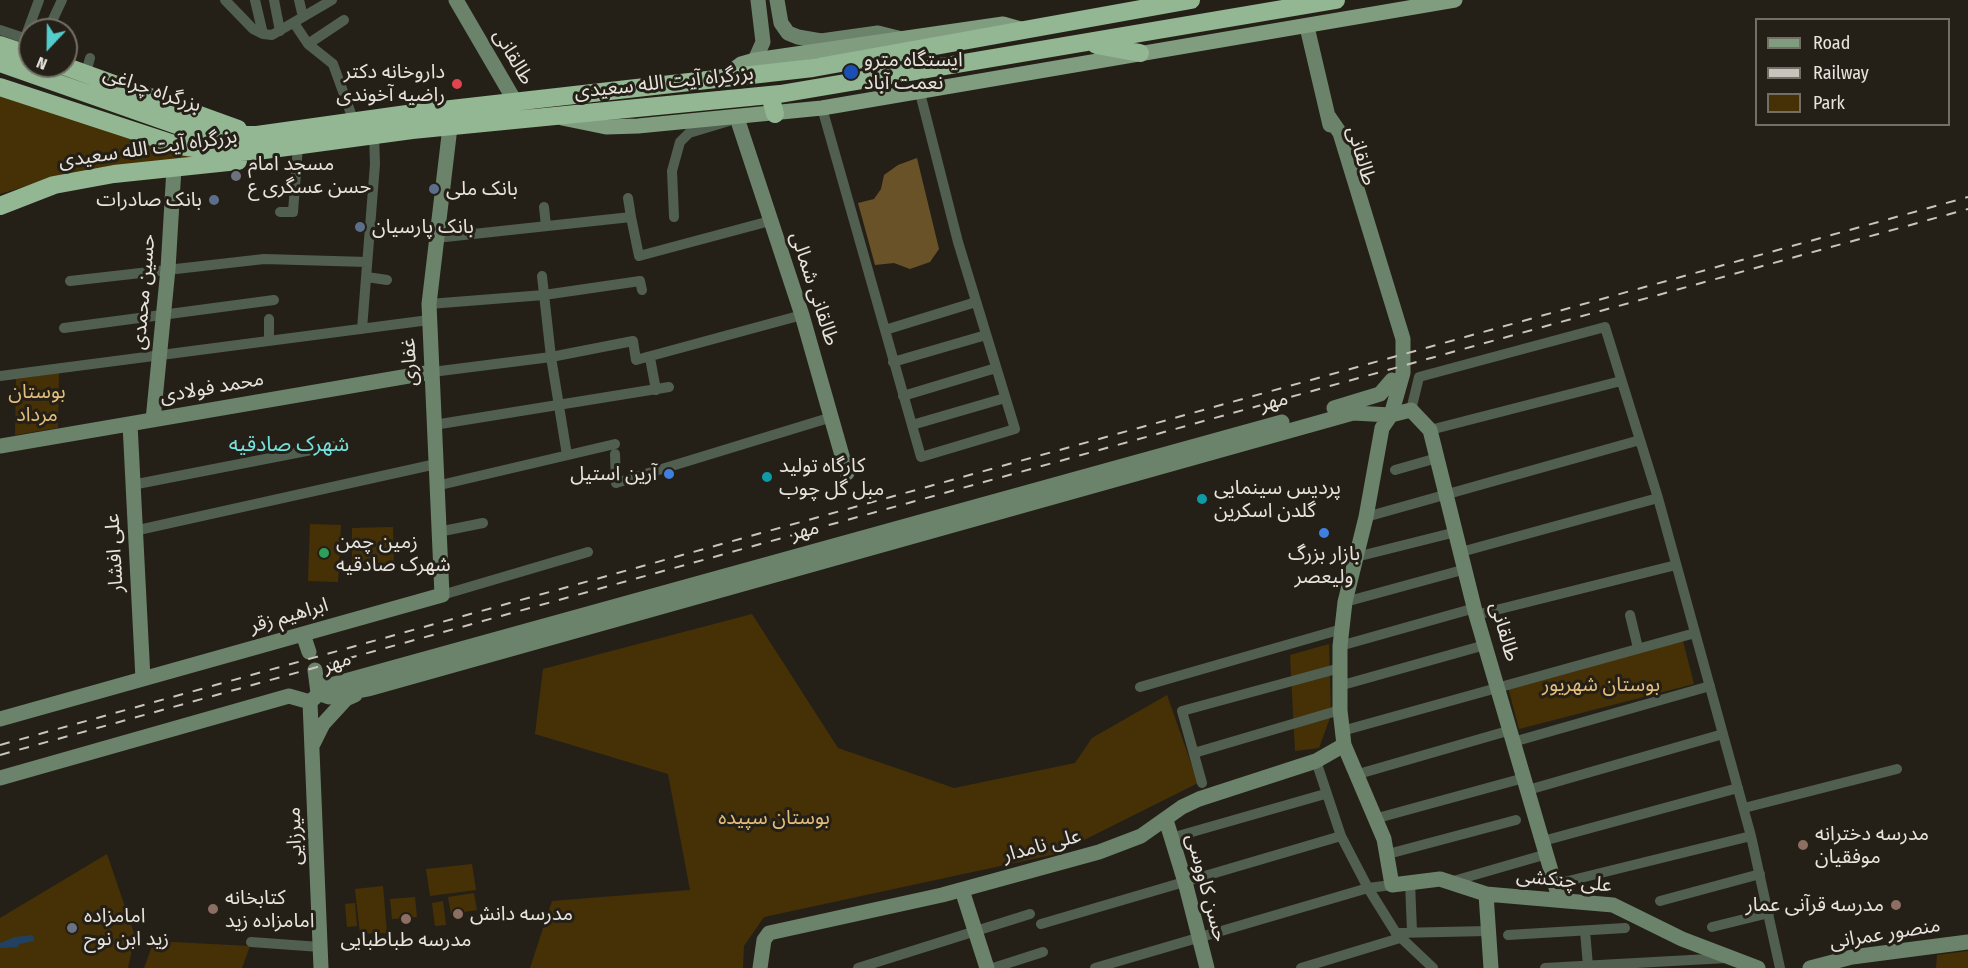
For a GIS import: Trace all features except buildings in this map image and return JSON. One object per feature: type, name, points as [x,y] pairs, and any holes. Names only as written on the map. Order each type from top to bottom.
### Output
[{"type":"highway","name":"بزرگراه آیت الله سعیدی","points":[[3,206],[54,185],[114,174],[245,161],[257,143],[354,122],[718,81],[813,68],[1191,0]]},
{"type":"highway","name":"بزرگراه آیت الله سعیدی","points":[[257,143],[298,146],[374,135],[770,95],[1336,0]]},
{"type":"highway","points":[[1083,42],[1140,53]]},
{"type":"highway","points":[[0,45],[18,44]]},
{"type":"highway","name":"بزرگراه چراغی","points":[[0,63],[188,129],[257,143]]},
{"type":"highway","points":[[78,66],[88,66],[131,89],[257,143]]},
{"type":"highway","points":[[67,85],[131,89]]},
{"type":"highway","points":[[0,87],[180,146],[222,152],[257,143]]},
{"type":"highway","points":[[770,95],[775,114]]},
{"type":"main road","points":[[556,117],[606,127],[737,118],[822,108],[1455,0]]},
{"type":"main road","points":[[718,81],[741,64],[755,60],[1003,24],[1026,31]]},
{"type":"street","points":[[34,18],[39,0]]},
{"type":"street","points":[[54,18],[62,0]]},
{"type":"street","points":[[225,0],[253,29],[263,34],[280,31],[332,0]]},
{"type":"street","points":[[255,0],[263,34]]},
{"type":"street","points":[[274,0],[280,31]]},
{"type":"street","points":[[299,0],[299,20],[308,44],[333,64],[354,122]]},
{"type":"street","name":"طالقانی","points":[[456,0],[516,103]]},
{"type":"street","points":[[755,60],[763,42],[758,0]]},
{"type":"street","points":[[777,0],[781,23],[788,33],[808,40],[821,41],[878,33],[902,39]]},
{"type":"street","points":[[308,44],[344,20]]},
{"type":"street","points":[[763,28],[765,33],[776,34],[781,23]]},
{"type":"street","name":"طالقانی","points":[[1307,27],[1329,117],[1331,135],[1390,316],[1396,341],[1398,376]]},
{"type":"street","points":[[0,30],[18,39]]},
{"type":"street","points":[[822,108],[921,457],[1015,429],[976,302],[920,93]]},
{"type":"street","name":"طالقانی","points":[[1329,117],[1340,133],[1403,339],[1398,376],[1380,413]]},
{"type":"street","points":[[674,218],[672,171],[680,142],[689,133],[737,118]]},
{"type":"street","name":"طالقانی شمالی","points":[[737,118],[802,315],[847,473]]},
{"type":"street","name":"غفاری","points":[[442,595],[429,304],[450,127]]},
{"type":"street","points":[[362,329],[375,164],[374,135]]},
{"type":"street","points":[[280,212],[293,212],[298,146]]},
{"type":"street","name":"حسین محمدی","points":[[153,420],[168,269],[174,168]]},
{"type":"street","points":[[628,198],[639,256],[770,221]]},
{"type":"street","points":[[544,207],[546,226]]},
{"type":"street","points":[[436,238],[631,217]]},
{"type":"street","points":[[70,281],[264,259],[367,262]]},
{"type":"street","points":[[542,276],[551,357],[567,455]]},
{"type":"street","points":[[367,277],[387,280]]},
{"type":"street","points":[[429,304],[641,286]]},
{"type":"street","points":[[64,328],[274,300]]},
{"type":"street","points":[[885,330],[976,302]]},
{"type":"street","points":[[432,372],[551,357],[633,341],[636,360],[650,358],[802,315]]},
{"type":"street","points":[[269,319],[269,340]]},
{"type":"street","points":[[0,376],[429,320]]},
{"type":"street","points":[[1095,968],[1368,888],[1392,885],[1388,854],[1355,775],[1343,738],[1339,686],[1340,646],[1345,602],[1366,517],[1380,413],[1411,410],[1419,377],[1605,327],[1658,498],[1744,808],[1780,968]]},
{"type":"street","points":[[893,362],[986,335]]},
{"type":"street","points":[[650,358],[656,390]]},
{"type":"street","points":[[903,396],[996,368]]},
{"type":"street","name":"محمد فولادی","points":[[0,446],[432,372]]},
{"type":"street","points":[[1430,430],[1621,381]]},
{"type":"street","points":[[434,425],[669,387]]},
{"type":"street","points":[[912,425],[1005,398]]},
{"type":"street","name":"طالقانی","points":[[1411,410],[1430,430],[1485,645],[1558,891]]},
{"type":"street","name":"مهر","points":[[314,698],[327,686],[1209,448],[1353,413],[1380,413]]},
{"type":"street","points":[[436,486],[567,455],[615,449],[616,483],[832,417]]},
{"type":"street","name":"علی افشار","points":[[130,424],[143,679]]},
{"type":"street","points":[[1366,517],[1640,440]]},
{"type":"street","points":[[132,485],[332,446]]},
{"type":"street","points":[[1395,470],[1437,458]]},
{"type":"street","points":[[134,531],[436,464]]},
{"type":"street","points":[[1461,552],[1658,498]]},
{"type":"street","name":"مهر","points":[[0,778],[289,696],[329,697],[368,689],[962,516]]},
{"type":"street","points":[[438,532],[483,523]]},
{"type":"street","points":[[1356,557],[1456,532]]},
{"type":"street","name":"ابراهیم زقر","points":[[0,719],[588,552]]},
{"type":"street","points":[[1340,646],[1476,611],[1676,565]]},
{"type":"street","points":[[1345,602],[1466,569]]},
{"type":"street","points":[[1630,615],[1638,648]]},
{"type":"street","points":[[1140,687],[1342,629]]},
{"type":"street","points":[[1343,738],[1497,686],[1695,633]]},
{"type":"street","points":[[303,634],[309,652]]},
{"type":"street","points":[[1339,686],[1485,645]]},
{"type":"street","points":[[1202,783],[1182,711],[1340,668]]},
{"type":"street","name":"میرزایی","points":[[315,670],[312,747],[321,968]]},
{"type":"street","points":[[1355,775],[1710,686]]},
{"type":"street","points":[[312,747],[323,724],[337,708],[346,699],[368,689]]},
{"type":"street","points":[[1194,753],[1340,710]]},
{"type":"street","points":[[1374,819],[1526,784],[1723,734]]},
{"type":"street","name":"علی نامدار","points":[[760,968],[764,940],[769,933],[962,890],[1121,845],[1166,820],[1182,807],[1200,799],[1316,761],[1343,738]]},
{"type":"street","points":[[1316,761],[1325,794],[1341,836],[1368,888],[1398,936],[1433,968]]},
{"type":"street","points":[[1744,808],[1897,769]]},
{"type":"street","points":[[1450,882],[1545,848],[1738,788]]},
{"type":"street","points":[[1171,838],[1325,794]]},
{"type":"street","name":"حسن کاووسی","points":[[1166,820],[1207,968]]},
{"type":"street","points":[[1388,854],[1516,820]]},
{"type":"street","points":[[1041,924],[1341,836]]},
{"type":"street","points":[[1558,891],[1751,836]]},
{"type":"street","points":[[1659,901],[1760,874]]},
{"type":"street","name":"علی چنکشی","points":[[1392,885],[1440,879],[1486,894],[1515,898],[1558,891],[1614,905],[1682,939],[1758,968]]},
{"type":"street","points":[[1410,882],[1412,932]]},
{"type":"street","points":[[962,890],[987,968]]},
{"type":"street","points":[[1486,894],[1491,968]]},
{"type":"street","points":[[1712,927],[1769,913]]},
{"type":"street","points":[[858,968],[1030,914]]},
{"type":"street","points":[[1508,935],[1625,928]]},
{"type":"street","points":[[1300,968],[1412,932],[1488,931]]},
{"type":"street","points":[[1585,931],[1588,966]]},
{"type":"street","points":[[251,942],[320,947]]},
{"type":"street","name":"منصور عمرانی","points":[[1810,968],[1852,957],[1968,942]]},
{"type":"street","points":[[993,968],[1043,952]]},
{"type":"street","points":[[1545,968],[1732,958]]},
{"type":"green space","points":[[0,95],[204,158],[46,180],[0,194]]},
{"type":"green space","name":"بوستان مرداد","points":[[59,373],[58,428],[15,435],[16,379]]},
{"type":"green space","name":"زمین چمن شهرک صادقیه","points":[[310,524],[341,525],[338,582],[308,581]]},
{"type":"green space","points":[[393,527],[394,567],[352,567],[352,528]]},
{"type":"green space","name":"بوستان سپیده","points":[[752,614],[838,748],[954,788],[1075,763],[1092,738],[1167,695],[1198,783],[1056,854],[764,917],[744,946],[743,968],[530,968],[552,901],[690,890],[668,774],[535,734],[543,669]]},
{"type":"green space","name":"بوستان شهریور","points":[[1683,641],[1694,684],[1519,729],[1508,687]]},
{"type":"green space","points":[[1329,644],[1331,715],[1319,748],[1295,751],[1290,655]]},
{"type":"green space","points":[[107,854],[135,936],[128,968],[0,968],[0,918]]},
{"type":"green space","points":[[472,864],[476,890],[430,896],[426,869]]},
{"type":"green space","points":[[383,886],[387,933],[360,934],[355,889]]},
{"type":"green space","points":[[474,893],[477,910],[451,914],[448,897]]},
{"type":"green space","points":[[415,897],[417,917],[392,919],[390,899]]},
{"type":"green space","points":[[443,901],[446,925],[435,926],[432,903]]},
{"type":"green space","points":[[355,903],[357,926],[347,927],[345,904]]},
{"type":"green space","points":[[154,941],[250,946],[242,968],[144,968]]},
{"type":"green space","points":[[1968,951],[1968,968],[1936,968],[1937,955]]},
{"type":"shaded area","points":[[917,158],[939,249],[930,262],[910,269],[894,263],[875,265],[858,203],[874,199],[881,189],[884,175],[898,165]]},
{"type":"water","points":[[33,935],[34,941],[19,944],[18,947],[0,948],[0,943],[15,937]]},
{"type":"railway","points":[[0,745],[1968,197]]},
{"type":"railway","points":[[0,755],[1968,209]]},
{"type":"place","name":"ایستگاه مترو نعمت آباد","points":[[851,72]]},
{"type":"place","name":"داروخانه دکتر راضیه آخوندی","points":[[457,84]]},
{"type":"place","name":"مسجد امام حسن عسگری ع","points":[[236,176]]},
{"type":"place","name":"بانک ملی","points":[[434,189]]},
{"type":"place","name":"بانک صادرات","points":[[214,200]]},
{"type":"place","name":"بانک پارسیان","points":[[360,227]]},
{"type":"place","name":"آرین استیل","points":[[669,474]]},
{"type":"place","name":"کارگاه تولید مبل گل چوب","points":[[767,477]]},
{"type":"place","name":"پردیس سینمایی گلدن اسکرین","points":[[1202,499]]},
{"type":"place","name":"بازار بزرگ ولیعصر","points":[[1324,533]]},
{"type":"place","name":"زمین چمن شهرک صادقیه","points":[[324,553]]},
{"type":"place","name":"مدرسه دخترانه موفقیان","points":[[1803,845]]},
{"type":"place","name":"مدرسه قرآنی عمار","points":[[1896,905]]},
{"type":"place","name":"کتابخانه امامزاده زید","points":[[213,909]]},
{"type":"place","name":"مدرسه دانش","points":[[458,914]]},
{"type":"place","name":"مدرسه طباطبایی","points":[[406,919]]},
{"type":"place","name":"امامزاده زید ابن نوح","points":[[72,928]]},
{"type":"district","name":"شهرک صادقیه","points":[[289,445]]}]
